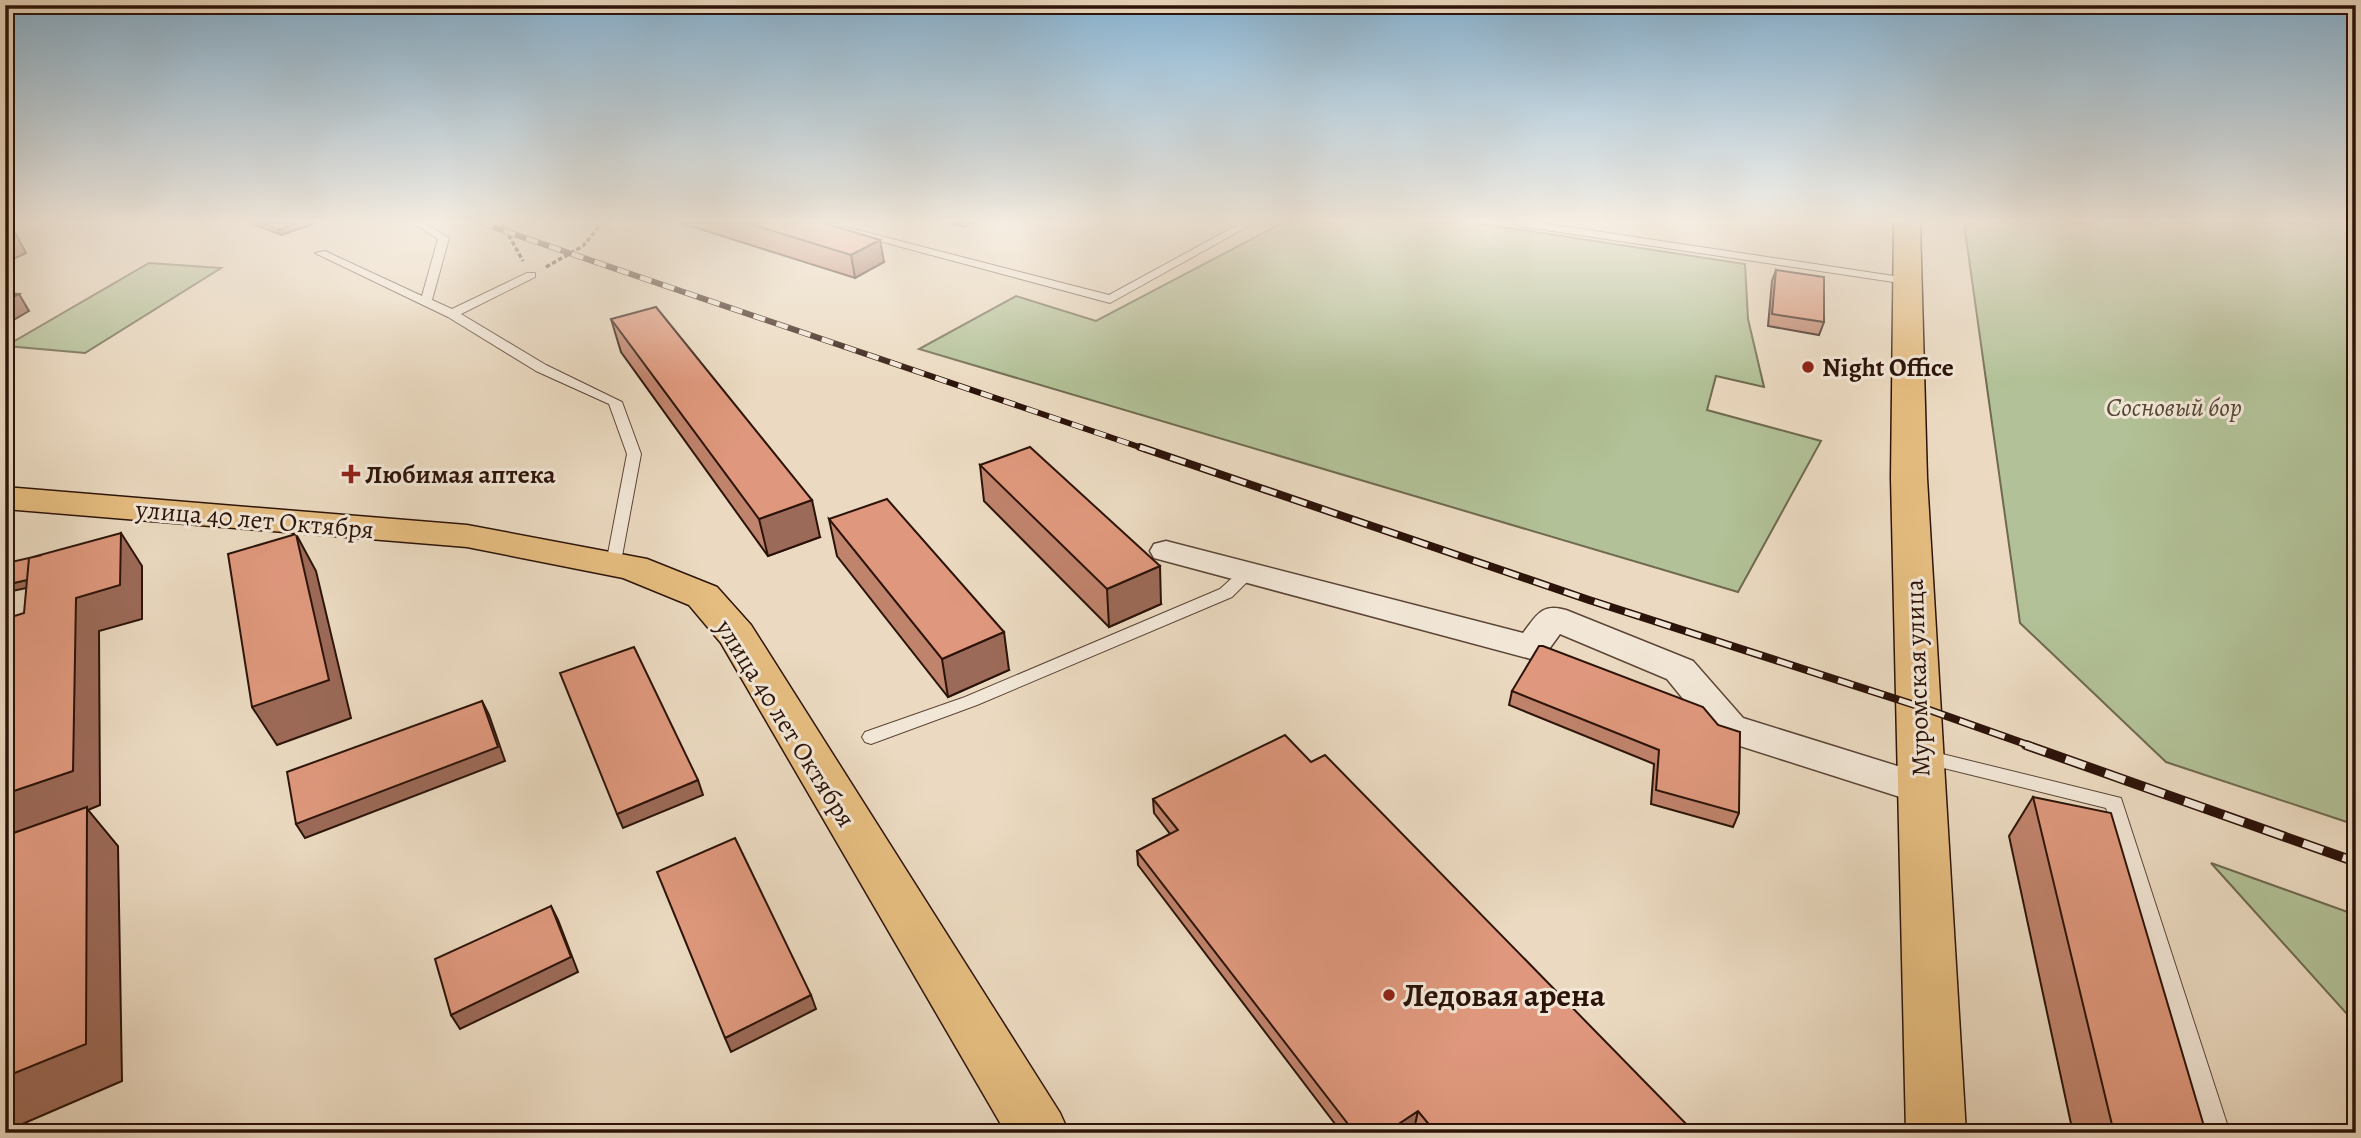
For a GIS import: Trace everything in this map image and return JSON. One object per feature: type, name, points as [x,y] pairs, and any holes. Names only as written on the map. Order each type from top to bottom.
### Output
[{"type":"main road","name":"Муромская улица","points":[[1907,276],[1909,478],[1936,1133]]},
{"type":"main road","name":"улица 40 лет Октября","points":[[5,498],[467,536],[633,568],[703,596],[737,635],[1039,1133]]},
{"type":"street","points":[[1167,551],[1531,647],[1553,618],[1680,670],[1729,728],[1921,772]]},
{"type":"lane","points":[[371,276],[453,314],[541,368],[615,402],[634,454],[614,564]]},
{"type":"lane","points":[[426,302],[433,276]]},
{"type":"lane","points":[[453,314],[529,276]]},
{"type":"lane","points":[[1022,276],[1110,299],[1152,276]]},
{"type":"lane","points":[[1874,276],[1907,281]]},
{"type":"lane","points":[[871,737],[971,701],[1226,593],[1248,573]]},
{"type":"lane","points":[[1921,772],[2114,803],[2218,1133]]},
{"type":"green space","points":[[126,276],[208,276],[85,353],[6,346]]},
{"type":"green space","points":[[1181,276],[1746,276],[1748,319],[1764,387],[1716,376],[1707,410],[1821,441],[1738,592],[919,349],[1016,296],[1096,321]]},
{"type":"green space","name":"Сосновый бор","points":[[1971,276],[2356,276],[2356,825],[2166,762],[2020,623]]},
{"type":"green space","points":[[2211,863],[2356,915],[2356,1024]]},
{"type":"building","points":[[1775,276],[1824,277],[1824,322],[1772,314]]},
{"type":"building","points":[[5,293],[19,294],[5,301]]},
{"type":"building","points":[[656,307],[812,500],[759,519],[611,319]]},
{"type":"building","points":[[1030,447],[1160,566],[1107,589],[980,465]]},
{"type":"building","points":[[887,499],[1004,632],[942,659],[829,519]]},
{"type":"building","points":[[121,533],[120,585],[76,598],[73,771],[5,794],[5,619],[24,613],[29,558]]},
{"type":"building","points":[[296,534],[329,680],[252,707],[228,554]]},
{"type":"building","points":[[42,555],[29,558],[27,580],[5,585],[11,562]]},
{"type":"building","points":[[1539,646],[1703,707],[1718,725],[1740,732],[1739,813],[1656,790],[1659,750],[1512,691]]},
{"type":"building","points":[[634,647],[698,780],[617,814],[560,673]]},
{"type":"building","points":[[482,701],[498,747],[296,824],[287,772]]},
{"type":"building","name":"Ледовая арена","points":[[1285,735],[1311,762],[1325,755],[1695,1133],[1436,1133],[1418,1111],[1385,1133],[1355,1133],[1137,851],[1178,830],[1153,799]]},
{"type":"building","points":[[2033,797],[2111,813],[2206,1133],[2114,1133]]},
{"type":"building","points":[[87,807],[86,1044],[5,1077],[5,836]]},
{"type":"building","points":[[735,838],[811,995],[725,1038],[657,872]]},
{"type":"building","points":[[551,906],[571,957],[451,1015],[435,959]]},
{"type":"railway","points":[[637,276],[1145,449]]},
{"type":"railway","points":[[1140,447],[1589,600],[1918,706],[2031,746]]},
{"type":"railway","points":[[2026,745],[2356,862]]},
{"type":"place","name":"Night Office","points":[[1808,367]]},
{"type":"place","name":"Любимая аптека","points":[[351,474]]},
{"type":"place","name":"Ледовая арена","points":[[1389,995]]}]
